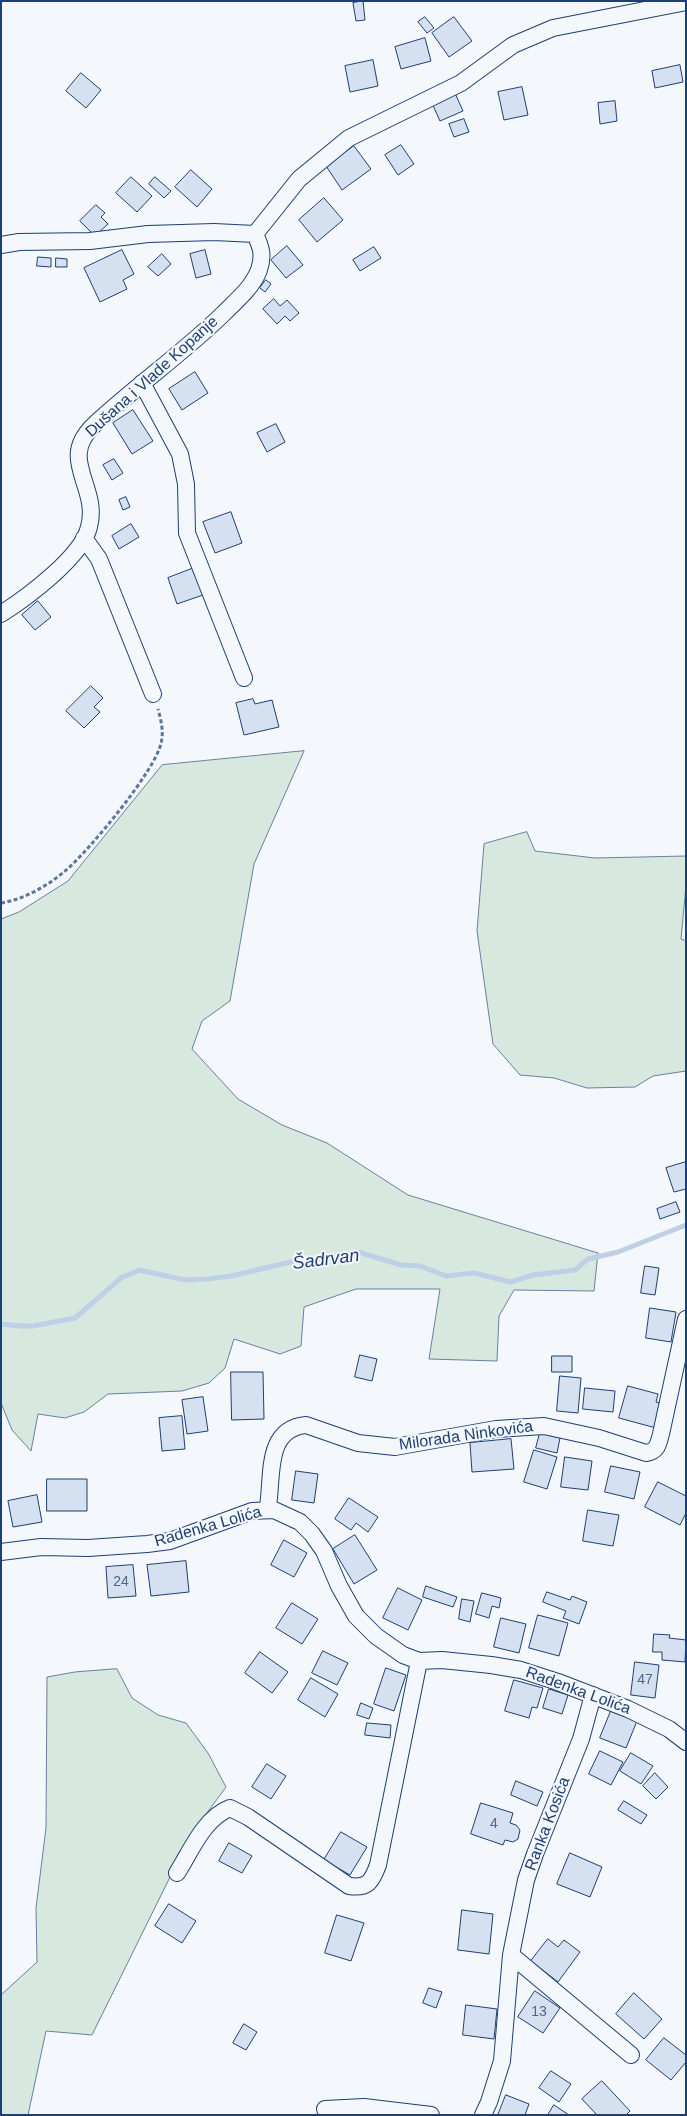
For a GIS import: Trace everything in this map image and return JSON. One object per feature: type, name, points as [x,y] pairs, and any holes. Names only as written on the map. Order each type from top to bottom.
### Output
[{"type":"street","points":[[1,245],[19,242],[90,241],[148,234],[214,232],[255,234],[299,179],[349,138],[461,83],[514,45],[553,28],[686,2]]},
{"type":"street","name":"Dušana i Vlade Kopanje","points":[[1,614],[35,589],[65,563],[89,529],[91,503],[80,470],[77,454],[78,446],[88,430],[202,334],[251,286],[258,272],[262,251],[255,234]]},
{"type":"street","points":[[142,383],[180,454],[186,484],[187,533],[244,678]]},
{"type":"street","points":[[84,538],[99,559],[154,694]]},
{"type":"street","name":"Milorada Ninkovića","points":[[265,1510],[269,1500],[276,1444],[283,1434],[299,1426],[306,1426],[358,1443],[395,1447],[496,1429],[544,1426],[600,1438],[646,1453],[653,1452],[657,1448],[661,1434],[686,1319]]},
{"type":"street","name":"Radenka Lolića","points":[[1,1552],[41,1546],[88,1548],[170,1541],[252,1511],[274,1510],[288,1515],[305,1526],[324,1550],[339,1586],[356,1616],[365,1626],[403,1654],[419,1661],[465,1662],[521,1670],[593,1695],[648,1718],[669,1729],[686,1742]]},
{"type":"street","points":[[177,1873],[208,1823],[219,1812],[230,1808],[248,1817],[349,1886],[358,1887],[373,1879],[378,1865],[419,1661]]},
{"type":"street","name":"Ranka Kosića","points":[[482,2115],[489,2102],[502,2061],[512,1955],[526,1880],[581,1738],[593,1695]]},
{"type":"street","points":[[512,1955],[631,2055]]},
{"type":"street","points":[[325,2109],[364,2107],[432,2115]]},
{"type":"path","points":[[1,904],[19,899],[41,888],[66,870],[97,837],[152,766],[162,743],[162,723],[154,694]]},
{"type":"shaded area","points":[[304,751],[254,864],[230,1001],[202,1021],[192,1049],[238,1099],[282,1125],[327,1143],[408,1195],[598,1253],[594,1291],[514,1290],[499,1316],[497,1361],[429,1359],[440,1289],[356,1289],[304,1307],[301,1346],[280,1354],[234,1339],[225,1368],[209,1383],[182,1391],[108,1394],[84,1412],[65,1418],[38,1414],[31,1451],[12,1430],[1,1403],[1,919],[19,912],[68,881],[162,765]]},
{"type":"shaded area","points":[[527,832],[535,851],[595,858],[686,856],[686,886],[681,939],[686,941],[686,1071],[653,1076],[635,1087],[587,1088],[554,1078],[520,1075],[493,1044],[477,931],[484,844]]},
{"type":"shaded area","points":[[117,1669],[132,1698],[158,1715],[186,1723],[208,1753],[226,1787],[196,1828],[92,2035],[46,2031],[28,2115],[1,2115],[1,1995],[37,1962],[36,1908],[46,1828],[47,1677],[75,1672]]},
{"type":"building","points":[[363,1],[365,20],[356,21],[353,3]]},
{"type":"building","points":[[425,17],[434,28],[427,33],[418,22]]},
{"type":"building","points":[[454,17],[472,41],[449,57],[432,33]]},
{"type":"building","points":[[425,38],[431,61],[401,69],[395,47]]},
{"type":"building","points":[[373,60],[378,86],[350,92],[345,66]]},
{"type":"building","points":[[680,65],[683,82],[655,88],[652,71]]},
{"type":"building","points":[[81,73],[101,90],[86,108],[66,91]]},
{"type":"building","points":[[522,87],[528,115],[504,120],[498,92]]},
{"type":"building","points":[[455,93],[463,111],[440,121],[432,103]]},
{"type":"building","points":[[615,101],[617,121],[600,124],[598,103]]},
{"type":"building","points":[[464,119],[469,132],[454,137],[449,124]]},
{"type":"building","points":[[401,145],[414,164],[398,175],[385,155]]},
{"type":"building","points":[[354,146],[371,169],[342,190],[326,166]]},
{"type":"building","points":[[191,170],[212,189],[197,207],[175,187]]},
{"type":"building","points":[[131,177],[152,196],[137,212],[116,193]]},
{"type":"building","points":[[155,177],[171,191],[164,198],[149,184]]},
{"type":"building","points":[[324,198],[343,220],[317,242],[299,220]]},
{"type":"building","points":[[96,205],[105,213],[101,217],[108,224],[95,236],[80,221]]},
{"type":"building","points":[[287,246],[303,265],[286,278],[271,260]]},
{"type":"building","points":[[374,247],[381,258],[360,271],[353,260]]},
{"type":"building","points":[[122,250],[134,274],[123,280],[127,289],[100,302],[84,268]]},
{"type":"building","points":[[205,250],[211,274],[196,278],[190,254]]},
{"type":"building","points":[[162,254],[171,264],[158,276],[148,267]]},
{"type":"building","points":[[38,257],[51,258],[51,267],[37,266]]},
{"type":"building","points":[[56,258],[67,259],[67,267],[56,267]]},
{"type":"building","points":[[266,280],[271,284],[265,292],[260,288]]},
{"type":"building","points":[[274,299],[280,306],[287,300],[299,313],[290,321],[285,316],[277,324],[263,309]]},
{"type":"building","points":[[195,372],[208,393],[182,410],[169,389]]},
{"type":"building","points":[[133,410],[153,441],[132,454],[113,423]]},
{"type":"building","points":[[276,424],[285,442],[267,452],[257,433]]},
{"type":"building","points":[[114,459],[123,473],[112,480],[103,465]]},
{"type":"building","points":[[126,497],[130,507],[123,510],[119,500]]},
{"type":"building","points":[[231,512],[242,543],[215,553],[203,522]]},
{"type":"building","points":[[131,524],[139,537],[119,549],[112,536]]},
{"type":"building","points":[[194,568],[203,595],[177,604],[168,578]]},
{"type":"building","points":[[38,601],[51,617],[35,630],[22,615]]},
{"type":"building","points":[[91,686],[103,698],[94,707],[100,712],[84,728],[66,711]]},
{"type":"building","points":[[253,699],[255,704],[272,700],[279,727],[244,735],[236,703]]},
{"type":"building","points":[[686,1162],[686,1189],[674,1192],[666,1168]]},
{"type":"building","points":[[676,1202],[680,1212],[660,1219],[657,1209]]},
{"type":"building","points":[[645,1266],[659,1268],[655,1295],[641,1293]]},
{"type":"building","points":[[650,1308],[676,1312],[671,1342],[646,1338]]},
{"type":"building","points":[[360,1355],[377,1359],[372,1381],[355,1377]]},
{"type":"building","points":[[552,1356],[572,1356],[572,1372],[552,1372]]},
{"type":"building","points":[[231,1372],[263,1372],[264,1419],[232,1420]]},
{"type":"building","points":[[560,1376],[581,1378],[578,1413],[557,1411]]},
{"type":"building","points":[[628,1386],[658,1394],[656,1402],[663,1404],[656,1428],[619,1418]]},
{"type":"building","points":[[585,1388],[615,1391],[613,1412],[583,1409]]},
{"type":"building","points":[[203,1397],[208,1431],[187,1434],[182,1400]]},
{"type":"building","points":[[182,1416],[185,1449],[162,1451],[159,1418]]},
{"type":"building","points":[[540,1433],[560,1438],[557,1453],[536,1448]]},
{"type":"building","points":[[511,1439],[514,1469],[472,1472],[470,1443]]},
{"type":"building","points":[[534,1450],[557,1457],[547,1489],[524,1482]]},
{"type":"building","points":[[565,1457],[592,1461],[588,1490],[561,1487]]},
{"type":"building","points":[[611,1466],[640,1472],[634,1499],[605,1492]]},
{"type":"building","points":[[296,1471],[318,1474],[314,1503],[292,1500]]},
{"type":"building","points":[[47,1479],[87,1479],[87,1511],[47,1511]]},
{"type":"building","points":[[658,1482],[686,1496],[686,1513],[680,1525],[645,1507]]},
{"type":"building","points":[[37,1495],[42,1522],[13,1527],[8,1501]]},
{"type":"building","points":[[349,1498],[378,1517],[368,1532],[356,1523],[351,1530],[335,1519]]},
{"type":"building","points":[[588,1510],[619,1515],[613,1546],[583,1541]]},
{"type":"building","points":[[355,1535],[377,1570],[354,1584],[333,1549]]},
{"type":"building","points":[[284,1540],[307,1553],[294,1577],[271,1565]]},
{"type":"building","points":[[186,1561],[189,1592],[151,1596],[147,1565]]},
{"type":"building","points":[[133,1565],[136,1596],[108,1598],[106,1567]]},
{"type":"building","points":[[426,1586],[457,1597],[453,1607],[423,1597]]},
{"type":"building","points":[[398,1588],[422,1600],[408,1630],[383,1618]]},
{"type":"building","points":[[547,1592],[570,1600],[572,1596],[587,1602],[579,1624],[563,1618],[566,1611],[543,1602]]},
{"type":"building","points":[[482,1593],[501,1598],[499,1608],[492,1606],[489,1618],[476,1614]]},
{"type":"building","points":[[462,1599],[474,1601],[470,1622],[459,1619]]},
{"type":"building","points":[[292,1603],[318,1619],[302,1644],[276,1628]]},
{"type":"building","points":[[538,1615],[568,1623],[559,1656],[529,1648]]},
{"type":"building","points":[[501,1618],[526,1624],[519,1653],[494,1647]]},
{"type":"building","points":[[654,1634],[670,1635],[669,1638],[686,1640],[685,1662],[662,1660],[662,1652],[653,1652]]},
{"type":"building","points":[[323,1651],[348,1663],[337,1685],[312,1673]]},
{"type":"building","points":[[260,1652],[288,1672],[272,1693],[245,1673]]},
{"type":"building","points":[[635,1662],[659,1665],[655,1698],[631,1695]]},
{"type":"building","points":[[386,1668],[406,1675],[394,1711],[374,1704]]},
{"type":"building","points":[[311,1678],[338,1694],[325,1717],[298,1700]]},
{"type":"building","points":[[514,1680],[543,1688],[537,1708],[532,1707],[529,1718],[505,1711]]},
{"type":"building","points":[[549,1689],[568,1695],[562,1714],[543,1708]]},
{"type":"building","points":[[361,1703],[373,1708],[369,1719],[357,1715]]},
{"type":"building","points":[[611,1711],[637,1721],[626,1748],[600,1738]]},
{"type":"building","points":[[367,1723],[391,1725],[390,1738],[365,1735]]},
{"type":"building","points":[[600,1751],[623,1762],[611,1785],[589,1774]]},
{"type":"building","points":[[631,1753],[653,1766],[641,1784],[620,1771]]},
{"type":"building","points":[[267,1764],[286,1776],[271,1799],[252,1787]]},
{"type":"building","points":[[655,1773],[668,1787],[656,1799],[643,1786]]},
{"type":"building","points":[[516,1781],[543,1792],[537,1806],[511,1795]]},
{"type":"building","points":[[624,1801],[647,1815],[641,1824],[618,1810]]},
{"type":"building","points":[[481,1803],[513,1813],[510,1823],[516,1825],[520,1830],[518,1839],[513,1842],[505,1840],[503,1845],[471,1834]]},
{"type":"building","points":[[341,1832],[367,1847],[350,1875],[324,1860]]},
{"type":"building","points":[[229,1843],[252,1856],[242,1873],[219,1861]]},
{"type":"building","points":[[570,1853],[602,1867],[590,1897],[557,1884]]},
{"type":"building","points":[[169,1904],[196,1921],[182,1943],[155,1926]]},
{"type":"building","points":[[462,1910],[493,1914],[489,1954],[458,1950]]},
{"type":"building","points":[[337,1915],[364,1923],[351,1961],[325,1953]]},
{"type":"building","points":[[548,1939],[558,1947],[564,1940],[580,1952],[558,1982],[531,1961]]},
{"type":"building","points":[[429,1988],[442,1992],[436,2008],[423,2003]]},
{"type":"building","points":[[535,1991],[560,2008],[543,2033],[518,2017]]},
{"type":"building","points":[[634,1993],[662,2019],[644,2039],[616,2014]]},
{"type":"building","points":[[466,2005],[497,2009],[494,2039],[463,2035]]},
{"type":"building","points":[[244,2024],[257,2032],[246,2050],[233,2043]]},
{"type":"building","points":[[664,2038],[686,2055],[686,2062],[671,2080],[646,2060]]},
{"type":"building","points":[[551,2071],[571,2084],[559,2102],[539,2088]]},
{"type":"building","points":[[602,2081],[630,2111],[626,2115],[597,2115],[582,2099]]},
{"type":"building","points":[[506,2095],[529,2104],[525,2115],[498,2115]]},
{"type":"building","points":[[554,2105],[569,2115],[548,2115]]},
{"type":"waterway","name":"Šadrvan","points":[[1,1324],[33,1326],[75,1318],[121,1278],[139,1270],[185,1280],[207,1279],[231,1276],[291,1262],[332,1258],[358,1252],[401,1265],[420,1266],[446,1276],[474,1273],[511,1282],[533,1275],[575,1270],[588,1259],[618,1252],[686,1225]]}]
